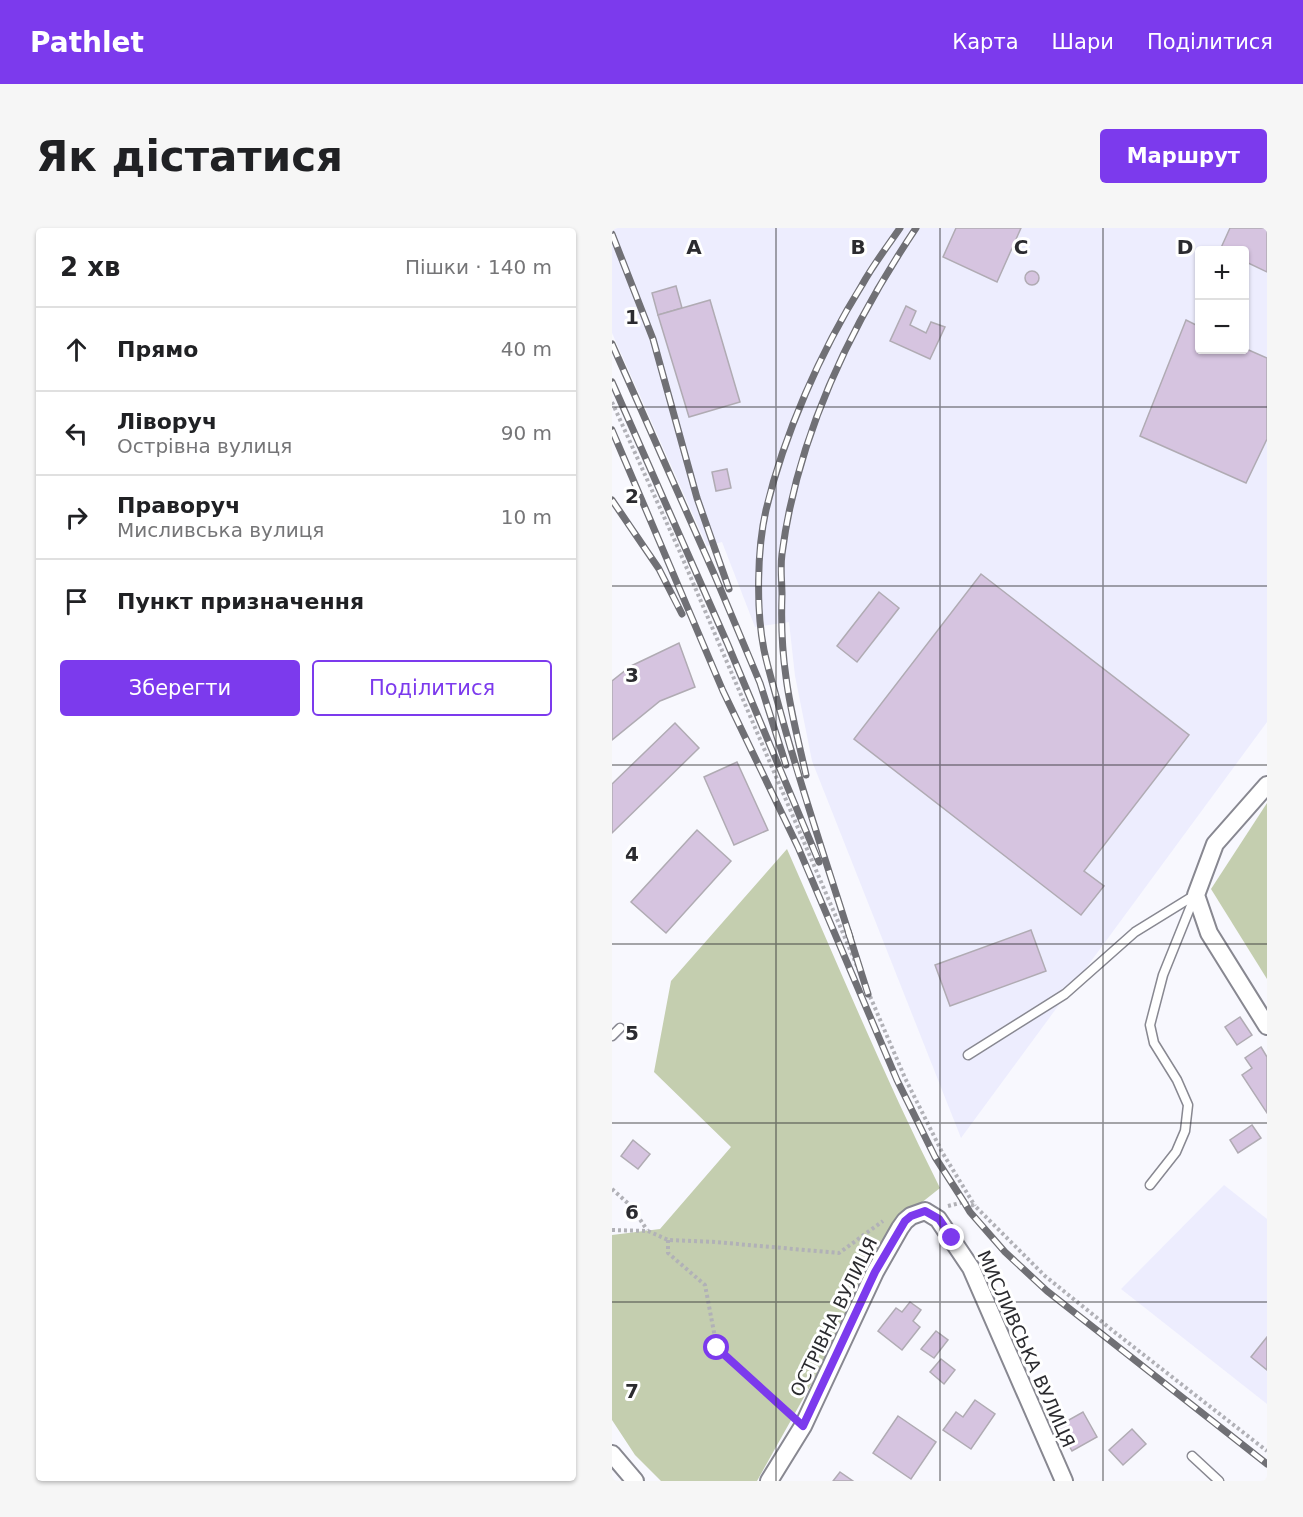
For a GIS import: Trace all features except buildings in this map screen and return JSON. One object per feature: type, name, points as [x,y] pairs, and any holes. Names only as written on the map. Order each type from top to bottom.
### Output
[{"type":"street","points":[[1267,785],[1215,844],[1196,895],[1209,933],[1267,1026]]},
{"type":"street","name":"ОСТРІВНА ВУЛИЦЯ","points":[[769,1481],[803,1426],[875,1272],[890,1246],[905,1221],[925,1211]]},
{"type":"street","name":"МИСЛИВСЬКА ВУЛИЦЯ","points":[[925,1211],[939,1219],[971,1268],[1064,1481]]},
{"type":"street","points":[[612,1454],[635,1481]]},
{"type":"lane","points":[[968,1055],[1065,994],[1136,932],[1196,895]]},
{"type":"lane","points":[[1150,1185],[1176,1152],[1185,1131],[1188,1105],[1177,1080],[1154,1043],[1150,1025],[1163,975],[1196,895]]},
{"type":"lane","points":[[612,1036],[620,1028]]},
{"type":"lane","points":[[1192,1456],[1219,1481]]},
{"type":"path","points":[[612,402],[679,549],[905,1078],[942,1152],[975,1206],[1045,1276],[1267,1451]]},
{"type":"path","points":[[612,1189],[631,1206],[648,1231]]},
{"type":"path","points":[[925,1211],[964,1202],[975,1206]]},
{"type":"path","points":[[612,1230],[648,1231],[668,1240],[839,1253],[886,1219]]},
{"type":"path","points":[[668,1240],[668,1253],[705,1285],[717,1348],[803,1426]]},
{"type":"shaded area","points":[[612,228],[1267,228],[1267,722],[961,1138],[812,761],[795,676],[789,622],[755,627],[722,542],[707,546],[612,333]]},
{"type":"shaded area","points":[[1224,1185],[1267,1219],[1267,1404],[1121,1289]]},
{"type":"green space","points":[[1267,803],[1267,979],[1211,889]]},
{"type":"green space","points":[[787,849],[880,1062],[940,1188],[906,1215],[757,1481],[661,1481],[635,1455],[612,1420],[612,1235],[660,1229],[731,1147],[654,1072],[671,981]]},
{"type":"railway","points":[[850,937],[796,765],[766,657],[761,634],[759,561],[766,510],[783,452],[805,394],[847,310],[900,228]]},
{"type":"railway","points":[[806,775],[790,702],[783,647],[781,564],[789,510],[800,467],[830,384],[870,303],[916,228]]},
{"type":"railway","points":[[612,234],[653,339],[697,498],[729,589]]},
{"type":"railway","points":[[612,344],[760,683],[786,765]]},
{"type":"railway","points":[[612,382],[728,645],[819,862]]},
{"type":"railway","points":[[612,430],[723,691],[798,847],[897,1080],[935,1157],[970,1212],[1005,1252],[1047,1291],[1267,1464]]},
{"type":"railway","points":[[612,500],[659,569],[682,614]]},
{"type":"railway","points":[[848,931],[868,994]]},
{"type":"route","points":[[717,1348],[803,1426],[875,1272],[905,1221],[925,1211],[939,1219],[952,1238]]}]
